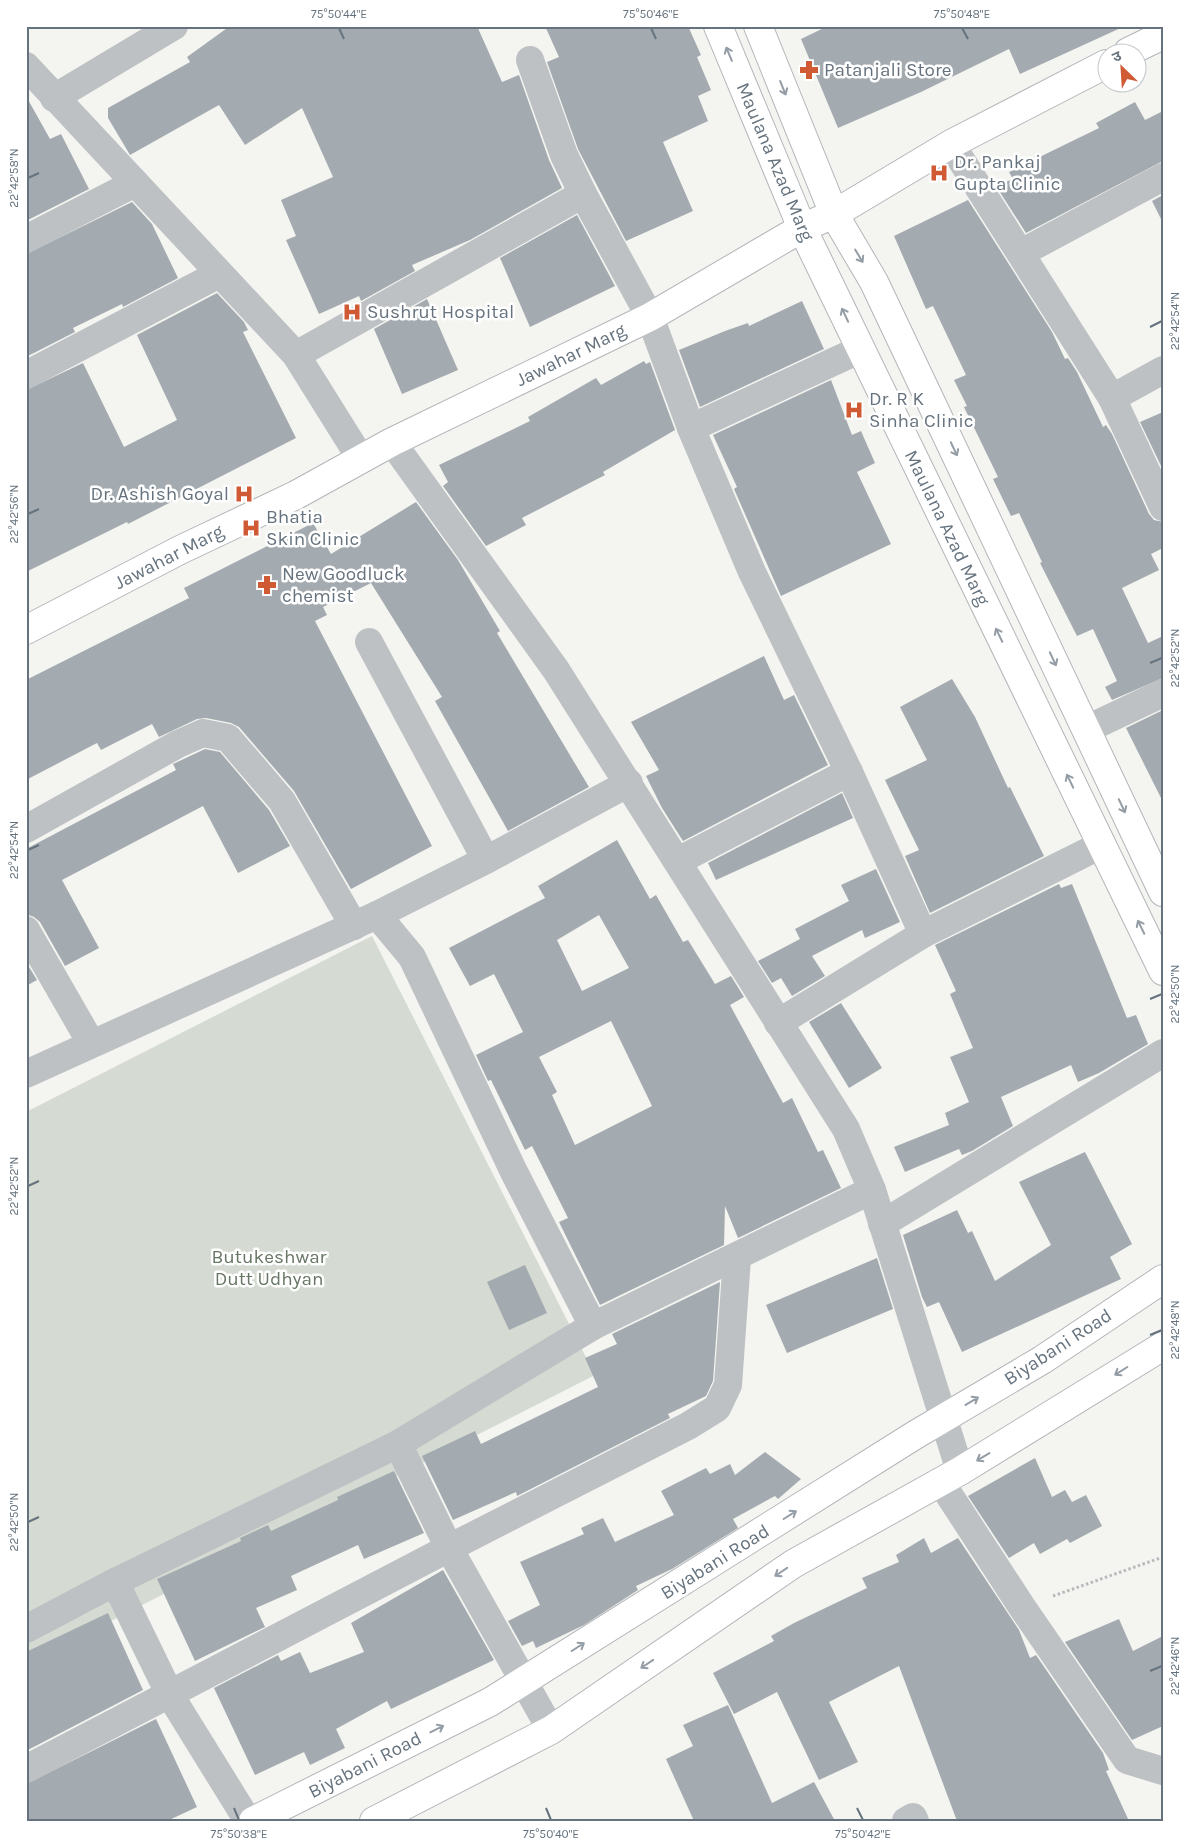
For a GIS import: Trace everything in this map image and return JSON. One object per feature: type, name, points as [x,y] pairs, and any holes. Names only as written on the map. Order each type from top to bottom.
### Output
[{"type":"main road","name":"Maulana Azad Marg","points":[[718,26],[802,228],[1163,971]]},
{"type":"main road","name":"Maulana Azad Marg","points":[[758,26],[834,214],[874,282],[1163,892]]},
{"type":"main road","points":[[1146,43],[1163,34]]},
{"type":"main road","name":"Jawahar Marg","points":[[26,630],[180,550],[296,495],[392,442],[650,317],[802,228],[834,214],[951,144],[1096,69]]},
{"type":"main road","name":"Biyabani Road","points":[[253,1821],[490,1702],[944,1418],[1042,1360],[1163,1279]]},
{"type":"main road","points":[[374,1821],[552,1730],[793,1564],[950,1476],[1163,1346]]},
{"type":"street","points":[[54,98],[160,29]]},
{"type":"street","points":[[530,60],[564,155],[583,194],[650,317],[691,428],[752,572],[849,772],[923,934]]},
{"type":"street","points":[[26,66],[296,355],[361,460]]},
{"type":"street","points":[[951,144],[1112,398],[1163,507]]},
{"type":"street","points":[[1021,253],[1163,177]]},
{"type":"street","points":[[26,239],[135,183]]},
{"type":"street","points":[[296,355],[583,194]]},
{"type":"street","points":[[26,374],[219,274]]},
{"type":"street","points":[[691,428],[861,349]]},
{"type":"street","points":[[1112,398],[1163,370]]},
{"type":"street","points":[[392,442],[556,670],[678,860],[778,1023],[846,1129],[872,1190],[944,1418],[950,1476],[1022,1607],[1128,1760],[1163,1771]]},
{"type":"street","points":[[369,642],[486,860]]},
{"type":"street","points":[[1087,729],[1163,693]]},
{"type":"street","points":[[26,829],[178,744],[203,733],[228,738],[282,801],[365,921],[412,956],[514,1172],[593,1326]]},
{"type":"street","points":[[678,860],[849,772]]},
{"type":"street","points":[[26,1074],[91,1043],[365,921],[486,860],[628,783]]},
{"type":"street","points":[[778,1023],[923,934],[1101,845]]},
{"type":"street","points":[[26,930],[91,1043]]},
{"type":"street","points":[[882,1224],[1163,1053]]},
{"type":"street","points":[[26,1629],[115,1582],[398,1444],[593,1326],[736,1258],[872,1190]]},
{"type":"street","points":[[26,1769],[449,1548],[688,1426],[717,1408],[728,1385],[736,1258]]},
{"type":"street","points":[[398,1444],[449,1548],[552,1730]]},
{"type":"street","points":[[115,1582],[170,1694],[248,1821]]},
{"type":"street","points":[[906,1821],[914,1816],[915,1821]]},
{"type":"path","points":[[1022,1607],[1163,1557]]},
{"type":"green space","name":"Butukeshwar Dutt Udhyan","points":[[372,936],[595,1375],[26,1664],[26,1112]]},
{"type":"building","points":[[230,26],[477,26],[502,82],[519,75],[549,160],[562,188],[470,240],[412,265],[415,271],[361,301],[359,296],[319,314],[286,240],[296,236],[281,200],[333,177],[302,108],[245,145],[219,105],[130,155],[108,118],[108,108],[190,62],[187,57]]},
{"type":"building","points":[[545,26],[688,26],[701,55],[697,57],[711,90],[698,96],[708,121],[663,142],[693,211],[626,241],[578,149],[547,62],[559,57]]},
{"type":"building","points":[[828,26],[1125,26],[1020,74],[1009,49],[921,92],[838,128],[801,39]]},
{"type":"building","points":[[26,96],[50,139],[61,134],[89,189],[26,221]]},
{"type":"building","points":[[1135,102],[1145,120],[1163,111],[1163,161],[1026,233],[996,186],[1013,179],[1009,172],[1099,128],[1096,123]]},
{"type":"building","points":[[1163,195],[1163,223],[1152,201]]},
{"type":"building","points":[[968,200],[1052,332],[1065,359],[1068,358],[1077,372],[1103,427],[1106,425],[1112,434],[1149,514],[1154,520],[1163,522],[1163,548],[1151,554],[1159,570],[1122,588],[1148,643],[1163,636],[1163,678],[1112,700],[1105,687],[1117,681],[1093,629],[1077,636],[1040,563],[1042,562],[1019,513],[1011,516],[993,479],[998,477],[964,407],[967,406],[954,380],[966,375],[933,306],[926,309],[894,236]]},
{"type":"building","points":[[132,202],[152,224],[178,278],[123,307],[122,304],[73,328],[75,332],[26,357],[26,254]]},
{"type":"building","points":[[577,215],[615,286],[530,327],[500,258]]},
{"type":"building","points":[[217,293],[244,322],[248,330],[243,332],[296,438],[128,524],[127,522],[26,572],[26,390],[83,363],[124,447],[177,420],[137,335]]},
{"type":"building","points":[[427,299],[458,370],[402,394],[374,329]]},
{"type":"building","points":[[802,301],[824,349],[700,407],[679,350],[748,323],[749,326]]},
{"type":"building","points":[[644,361],[646,364],[650,362],[675,430],[603,472],[605,475],[522,518],[526,525],[486,546],[443,486],[448,482],[439,465],[530,421],[528,417],[596,378],[601,385]]},
{"type":"building","points":[[831,380],[852,435],[861,431],[875,463],[857,472],[891,544],[781,596],[734,489],[737,487],[713,435]]},
{"type":"building","points":[[1163,412],[1163,470],[1140,422]]},
{"type":"building","points":[[416,502],[458,560],[500,631],[497,633],[589,787],[508,831],[435,701],[442,697],[371,583],[323,607],[327,615],[315,621],[432,846],[351,889],[294,791],[239,727],[231,723],[206,718],[197,719],[159,737],[152,724],[101,750],[97,743],[26,780],[26,680],[189,598],[184,588],[313,523],[331,554]]},
{"type":"building","points":[[764,656],[784,700],[794,695],[828,765],[683,841],[662,808],[646,776],[659,770],[631,722]]},
{"type":"building","points":[[952,679],[975,717],[1008,788],[1010,787],[1044,856],[930,913],[905,856],[919,850],[885,780],[927,760],[900,707]]},
{"type":"building","points":[[1163,710],[1163,802],[1126,728]]},
{"type":"building","points":[[205,749],[220,752],[269,810],[290,846],[238,873],[203,806],[62,880],[99,948],[65,966],[40,922],[26,914],[26,849],[176,770],[173,764]]},
{"type":"building","points":[[842,793],[853,818],[716,880],[708,863]]},
{"type":"building","points":[[617,840],[650,899],[656,895],[683,942],[688,940],[715,984],[731,976],[744,997],[730,1005],[783,1103],[792,1098],[818,1152],[823,1150],[841,1188],[738,1238],[725,1206],[724,1245],[600,1305],[559,1222],[568,1218],[532,1146],[525,1150],[491,1080],[488,1081],[476,1055],[523,1032],[494,974],[470,986],[449,948],[545,898],[538,886]],"holes":[[[599,915],[629,968],[582,991],[557,940]],[[611,1021],[652,1106],[575,1145],[552,1095],[557,1092],[539,1057]]]},
{"type":"building","points":[[876,869],[900,922],[865,938],[862,930],[812,956],[825,976],[792,996],[781,978],[772,983],[758,961],[800,939],[795,929],[849,901],[841,885]]},
{"type":"building","points":[[1059,884],[1061,888],[1072,884],[1127,1018],[1136,1015],[1148,1044],[1099,1073],[1078,1082],[1071,1065],[1001,1097],[1013,1126],[972,1151],[962,1155],[959,1149],[905,1172],[894,1147],[949,1125],[945,1113],[969,1102],[950,1057],[973,1048],[950,994],[956,991],[935,945]]},
{"type":"building","points":[[26,962],[37,980],[26,986]]},
{"type":"building","points":[[841,1003],[882,1068],[849,1088],[809,1022]]},
{"type":"building","points":[[1085,1152],[1132,1244],[1110,1257],[1121,1279],[962,1352],[939,1302],[927,1307],[922,1297],[903,1235],[957,1210],[968,1233],[972,1231],[995,1281],[1051,1245],[1019,1182]]},
{"type":"building","points":[[877,1258],[893,1309],[787,1353],[766,1305]]},
{"type":"building","points":[[525,1265],[547,1313],[509,1330],[487,1282]]},
{"type":"building","points":[[720,1282],[713,1381],[706,1396],[668,1414],[670,1418],[517,1496],[516,1492],[453,1520],[422,1456],[475,1431],[481,1444],[598,1387],[585,1358],[617,1344],[612,1334]]},
{"type":"building","points":[[765,1452],[801,1479],[778,1499],[775,1496],[733,1519],[738,1528],[672,1569],[636,1586],[638,1590],[584,1625],[536,1648],[533,1641],[522,1646],[508,1621],[540,1605],[520,1562],[584,1534],[581,1528],[603,1518],[615,1542],[674,1515],[661,1491],[706,1468],[710,1474],[730,1464],[735,1475]]},
{"type":"building","points":[[1035,1458],[1052,1497],[1065,1490],[1072,1502],[1086,1495],[1102,1526],[1070,1543],[1067,1539],[1040,1554],[1034,1543],[1009,1558],[968,1496]]},
{"type":"building","points":[[394,1471],[424,1533],[364,1559],[358,1545],[291,1576],[297,1590],[256,1608],[265,1627],[195,1661],[157,1579],[241,1541],[240,1538],[268,1525],[271,1531],[338,1500],[337,1497]]},
{"type":"building","points":[[924,1538],[931,1553],[958,1538],[1019,1630],[1030,1658],[1036,1655],[1103,1753],[1109,1770],[1106,1771],[1129,1821],[957,1821],[899,1666],[829,1702],[858,1762],[819,1780],[777,1692],[734,1714],[713,1673],[774,1641],[771,1636],[794,1623],[867,1588],[862,1578],[899,1562],[896,1555]]},
{"type":"building","points":[[443,1570],[494,1660],[391,1709],[387,1701],[336,1729],[345,1748],[310,1765],[304,1752],[255,1775],[214,1688],[278,1655],[281,1661],[300,1652],[310,1673],[364,1652],[351,1623]]},
{"type":"building","points":[[108,1613],[143,1690],[26,1751],[26,1652]]},
{"type":"building","points":[[1119,1619],[1133,1651],[1163,1636],[1163,1726],[1132,1740],[1065,1642]]},
{"type":"building","points":[[728,1705],[772,1803],[814,1782],[835,1821],[694,1821],[666,1759],[693,1746],[683,1725]]},
{"type":"building","points":[[156,1719],[197,1807],[167,1821],[26,1821],[26,1784]]},
{"type":"place","name":"Patanjali Store","points":[[809,70]]},
{"type":"place","name":"Dr. Pankaj Gupta Clinic","points":[[939,173]]},
{"type":"place","name":"Sushrut Hospital","points":[[352,312]]},
{"type":"place","name":"Dr. R K Sinha Clinic","points":[[854,410]]},
{"type":"place","name":"Dr. Ashish Goyal","points":[[244,494]]},
{"type":"place","name":"Bhatia Skin Clinic","points":[[251,528]]},
{"type":"place","name":"New Goodluck chemist","points":[[267,585]]}]
